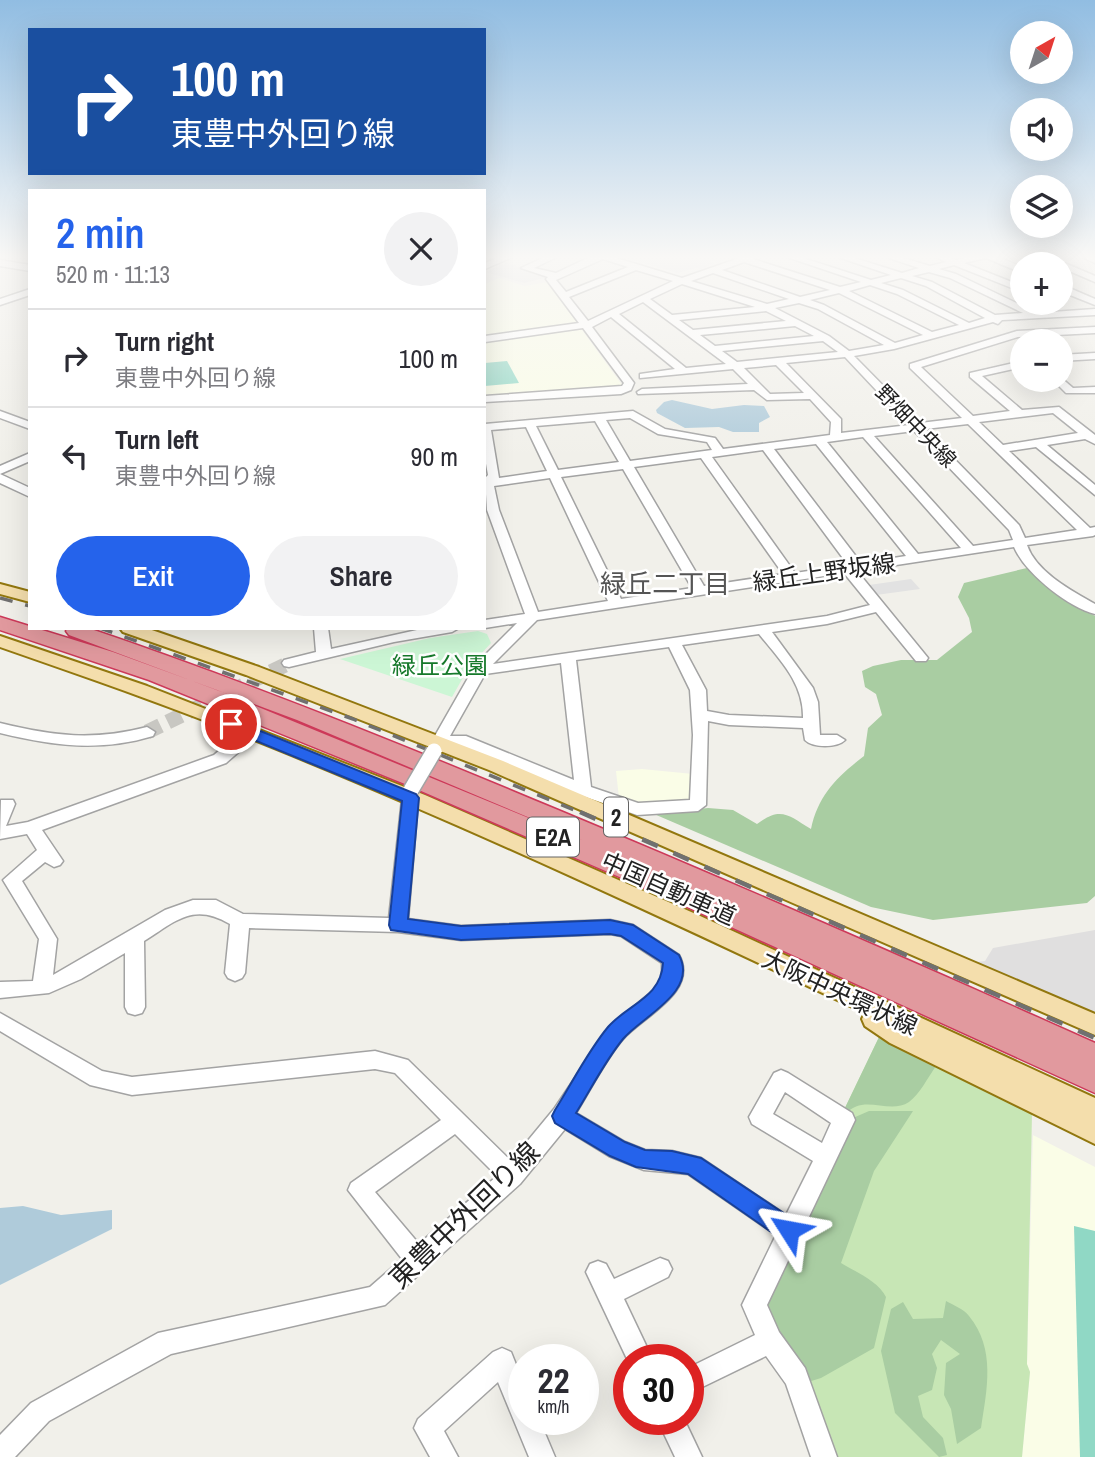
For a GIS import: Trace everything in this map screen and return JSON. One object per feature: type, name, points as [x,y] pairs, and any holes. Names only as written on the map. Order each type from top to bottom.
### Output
[{"type":"highway","points":[[0,608],[28,616]]},
{"type":"highway","name":"中国自動車道","points":[[0,623],[169,680],[455,795],[743,920],[1095,1080]]},
{"type":"highway","name":"中国自動車道","points":[[72,630],[197,673],[384,745],[757,903],[1095,1056]]},
{"type":"main road","points":[[0,589],[28,596]]},
{"type":"main road","name":"2","points":[[135,630],[289,685],[436,747],[651,831],[1095,1025]]},
{"type":"main road","name":"大阪中央環状線","points":[[0,641],[119,681],[411,794],[1095,1110]]},
{"type":"main road","points":[[827,987],[899,1036],[1095,1132]]},
{"type":"street","points":[[486,399],[621,391],[627,388],[629,383],[585,323]]},
{"type":"street","points":[[486,339],[594,323]]},
{"type":"street","points":[[624,323],[684,371]]},
{"type":"street","points":[[677,323],[737,367],[767,397],[813,396]]},
{"type":"street","points":[[692,333],[796,323]]},
{"type":"street","name":"野畑中央線","points":[[796,323],[825,338],[847,354],[1014,528],[1020,538],[1020,544]]},
{"type":"street","points":[[849,323],[894,346]]},
{"type":"street","points":[[905,323],[932,337]]},
{"type":"street","points":[[962,323],[968,326]]},
{"type":"street","points":[[644,376],[847,354],[894,346],[979,323]]},
{"type":"street","points":[[1073,332],[1095,330]]},
{"type":"street","points":[[1010,337],[914,366],[1091,532]]},
{"type":"street","points":[[713,349],[825,338]]},
{"type":"street","points":[[1073,357],[1095,356]]},
{"type":"street","points":[[779,362],[837,421],[835,437]]},
{"type":"street","points":[[1010,367],[974,375],[1020,414]]},
{"type":"street","points":[[642,392],[757,387]]},
{"type":"street","points":[[1073,391],[1095,390]]},
{"type":"street","points":[[486,483],[1055,409],[1091,435]]},
{"type":"street","points":[[0,414],[28,425]]},
{"type":"street","points":[[486,483],[494,476],[489,466],[487,427],[633,414],[659,432],[711,440],[719,452]]},
{"type":"street","points":[[598,416],[700,591]]},
{"type":"street","points":[[529,422],[615,602]]},
{"type":"street","points":[[866,434],[971,551]]},
{"type":"street","points":[[1000,449],[1091,435]]},
{"type":"street","points":[[818,439],[915,559]]},
{"type":"street","points":[[1038,443],[1095,490]]},
{"type":"street","points":[[765,446],[878,607],[921,658]]},
{"type":"street","points":[[704,454],[791,576]]},
{"type":"street","points":[[0,470],[28,457]]},
{"type":"street","points":[[0,478],[28,492]]},
{"type":"street","points":[[0,990],[42,988],[74,974],[172,915],[193,907],[216,907],[240,921],[398,925],[411,794],[479,670],[502,644],[533,616],[493,510],[486,483]]},
{"type":"street","name":"緑丘上野坂線","points":[[486,624],[615,602],[1091,532]]},
{"type":"street","points":[[1020,544],[1025,555],[1047,578],[1067,594],[1095,610]]},
{"type":"street","points":[[479,670],[827,620],[878,607]]},
{"type":"street","points":[[486,625],[502,633],[502,644]]},
{"type":"street","points":[[761,628],[809,695],[813,740],[836,740]]},
{"type":"street","points":[[321,630],[324,654]]},
{"type":"street","points":[[289,663],[393,633],[428,630]]},
{"type":"street","points":[[436,747],[460,740],[583,790],[637,808],[698,806],[701,715],[698,690],[673,641]]},
{"type":"street","points":[[568,657],[583,790]]},
{"type":"street","points":[[701,715],[729,720],[810,723]]},
{"type":"street","points":[[0,728],[69,743],[110,741],[147,732]]},
{"type":"street","points":[[0,833],[31,827],[220,759],[251,732]]},
{"type":"street","points":[[0,822],[7,804]]},
{"type":"street","points":[[31,827],[51,856],[12,880],[48,939],[42,988]]},
{"type":"street","points":[[235,973],[240,921]]},
{"type":"street","name":"東豊中外回り線","points":[[0,1454],[40,1412],[167,1342],[376,1297],[512,1177],[562,1116],[616,1032],[661,995],[672,980],[672,960],[626,930],[610,927],[461,933],[398,925]]},
{"type":"street","points":[[134,937],[135,1007]]},
{"type":"street","points":[[4,1028],[97,1079],[132,1086],[374,1060],[401,1066],[512,1177]]},
{"type":"street","points":[[562,1116],[617,1149],[644,1160],[693,1165],[789,1230]]},
{"type":"street","points":[[419,1261],[359,1190],[456,1121]]},
{"type":"street","points":[[824,1457],[796,1377],[769,1341],[754,1305],[825,1157]]},
{"type":"street","points":[[608,1294],[660,1269]]},
{"type":"street","points":[[597,1272],[633,1344]]},
{"type":"street","points":[[704,1373],[769,1341]]},
{"type":"street","points":[[446,1457],[428,1428],[502,1361],[508,1376]]},
{"type":"street","points":[[533,1435],[542,1457]]},
{"type":"street","points":[[678,1435],[689,1457]]},
{"type":"shaded area","points":[[486,323],[570,323],[486,336]]},
{"type":"shaded area","points":[[582,330],[622,385],[616,389],[486,395],[486,342]]},
{"type":"shaded area","points":[[911,579],[920,589],[876,595],[869,585]]},
{"type":"shaded area","points":[[642,769],[693,774],[690,803],[633,803],[619,798],[616,771]]},
{"type":"shaded area","points":[[1095,930],[1095,1014],[977,962],[985,961],[993,948]]},
{"type":"shaded area","points":[[1033,1135],[1095,1167],[1095,1457],[1022,1457],[1030,1372],[1027,1365]]},
{"type":"green space","points":[[507,361],[519,383],[486,386],[486,363]]},
{"type":"green space","points":[[1027,568],[1057,594],[1095,616],[1095,896],[1087,903],[933,920],[871,907],[654,814],[708,808],[733,810],[757,824],[772,815],[784,814],[811,829],[824,796],[846,771],[864,756],[868,728],[882,715],[876,694],[865,687],[862,671],[901,660],[937,660],[972,632],[969,618],[958,597],[964,583]]},
{"type":"green space","name":"緑丘公園","points":[[478,631],[487,634],[491,643],[469,667],[452,697],[340,659],[430,638]]},
{"type":"green space","points":[[880,1035],[952,1075],[1032,1113],[1027,1364],[1030,1372],[1022,1457],[834,1457],[797,1360],[767,1313],[843,1112]]},
{"type":"green space","points":[[880,1035],[936,1066],[909,1102],[893,1106],[860,1105],[846,1114],[843,1112]]},
{"type":"green space","points":[[869,1111],[913,1111],[874,1171],[841,1263],[872,1282],[886,1297],[874,1348],[821,1378],[808,1382],[777,1331],[766,1301],[853,1118]]},
{"type":"green space","points":[[1074,1226],[1095,1231],[1095,1457],[1080,1457]]},
{"type":"green space","points":[[946,1301],[967,1314],[978,1329],[986,1356],[987,1384],[981,1428],[957,1444],[951,1409],[944,1395],[946,1363],[960,1354],[941,1340],[932,1354],[937,1368],[932,1390],[918,1396],[923,1417],[943,1438],[947,1455],[939,1457],[895,1413],[881,1351],[891,1309],[903,1302],[913,1319],[943,1318]]},
{"type":"water","points":[[672,400],[712,409],[744,405],[764,406],[770,417],[759,423],[759,432],[733,432],[719,427],[685,428],[657,413],[656,410],[664,402]]},
{"type":"water","points":[[23,1206],[61,1215],[112,1210],[112,1229],[0,1285],[0,1208]]},
{"type":"tunnel","points":[[147,732],[289,663]]},
{"type":"railway","points":[[0,598],[28,605]]},
{"type":"railway","points":[[106,630],[353,719],[584,814]]},
{"type":"railway","points":[[580,812],[1095,1038]]},
{"type":"district","name":"緑丘二丁目","points":[[665,583]]},
{"type":"route","points":[[231,724],[410,798],[398,925],[461,933],[610,927],[626,930],[672,960],[672,980],[661,995],[616,1032],[562,1116],[617,1149],[644,1160],[693,1165],[789,1230]]}]
